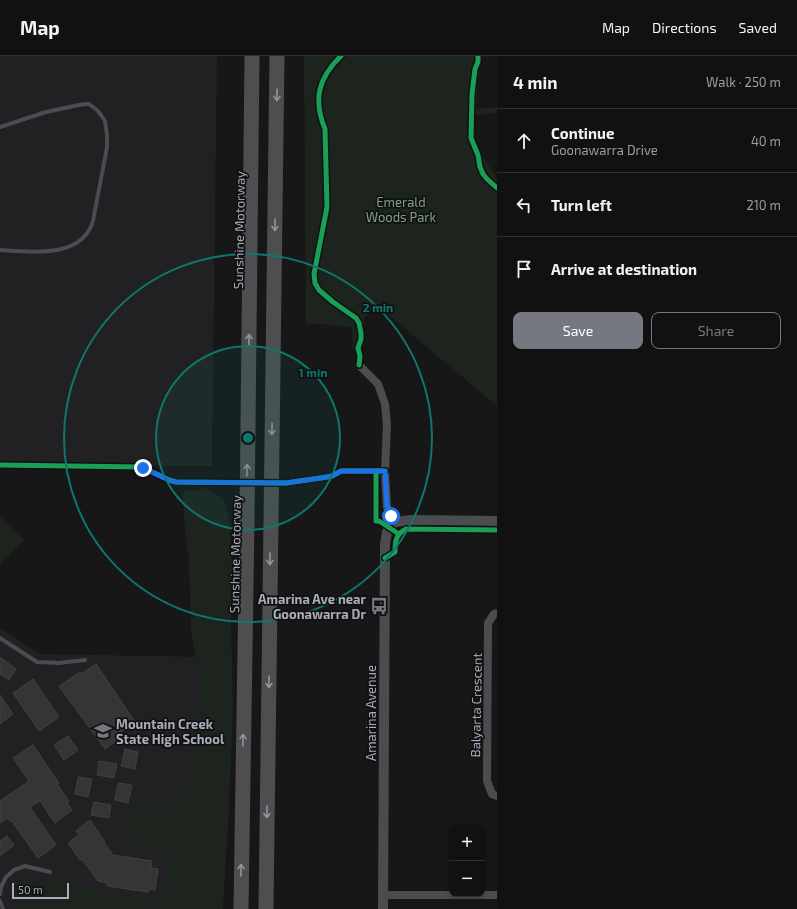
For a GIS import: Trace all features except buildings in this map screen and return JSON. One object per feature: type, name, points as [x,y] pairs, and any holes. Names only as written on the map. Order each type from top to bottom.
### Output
[{"type":"highway","name":"Sunshine Motorway","points":[[241,909],[252,56]]},
{"type":"highway","points":[[266,909],[277,56]]},
{"type":"highway","points":[[267,870],[274,881],[276,909]]},
{"type":"street","points":[[359,365],[378,384],[385,404],[388,425],[385,471],[387,506],[391,516],[396,522],[411,520],[497,521]]},
{"type":"street","name":"Amarina Avenue","points":[[383,909],[385,544],[387,532],[390,526],[396,522]]},
{"type":"street","name":"Balyarta Crescent","points":[[497,614],[494,614],[488,623],[487,781],[492,794],[497,796]]},
{"type":"street","points":[[383,895],[497,895]]},
{"type":"lane","points":[[0,127],[46,112],[85,104],[95,108],[103,117],[106,125],[107,140],[106,155],[93,220],[89,230],[82,238],[77,243],[45,252],[0,250]]},
{"type":"lane","points":[[0,638],[37,662],[59,663],[85,660]]},
{"type":"lane","points":[[0,894],[1,887],[6,877],[14,870],[26,866],[50,872]]},
{"type":"lane","points":[[0,901],[3,909]]},
{"type":"shaded area","points":[[0,56],[217,56],[212,466],[0,466]]},
{"type":"shaded area","name":"Mountain Creek State High School","points":[[0,628],[40,654],[209,657],[181,909],[0,909]]},
{"type":"green space","name":"Emerald Woods Park","points":[[304,56],[480,56],[476,109],[497,107],[497,113],[475,115],[473,140],[497,179],[497,406],[379,307],[365,317],[360,350],[353,350],[352,327],[306,323]]},
{"type":"green space","points":[[206,488],[223,499],[229,517],[233,572],[231,619],[233,712],[223,909],[162,909],[172,853],[150,851],[142,848],[133,834],[132,816],[135,798],[158,808],[175,804],[191,778],[201,682],[191,632],[189,560],[184,521],[183,492]]},
{"type":"green space","points":[[0,517],[24,540],[0,565]]},
{"type":"green space","points":[[22,877],[161,902],[160,909],[16,909]]},
{"type":"cycle path","points":[[341,56],[327,73],[320,90],[319,108],[325,129],[327,207],[314,274],[315,283],[319,290],[356,318],[359,323],[361,333],[358,348],[360,356],[359,365]]},
{"type":"cycle path","points":[[478,56],[472,94],[471,138],[478,155],[483,174],[497,188]]},
{"type":"cycle path","points":[[0,465],[142,467],[176,482],[286,483],[332,476],[341,471],[385,471]]},
{"type":"cycle path","points":[[376,471],[376,521],[379,521],[399,534]]},
{"type":"cycle path","points":[[385,558],[395,552],[397,538],[400,533],[406,529],[497,530]]},
{"type":"place","name":"Amarina Ave near Goonawarra Dr","points":[[379,606]]},
{"type":"place","name":"Mountain Creek State High School","points":[[103,731]]},
{"type":"route","points":[[143,468],[176,482],[294,483],[332,476],[339,471],[385,471],[387,506],[391,516]]}]
